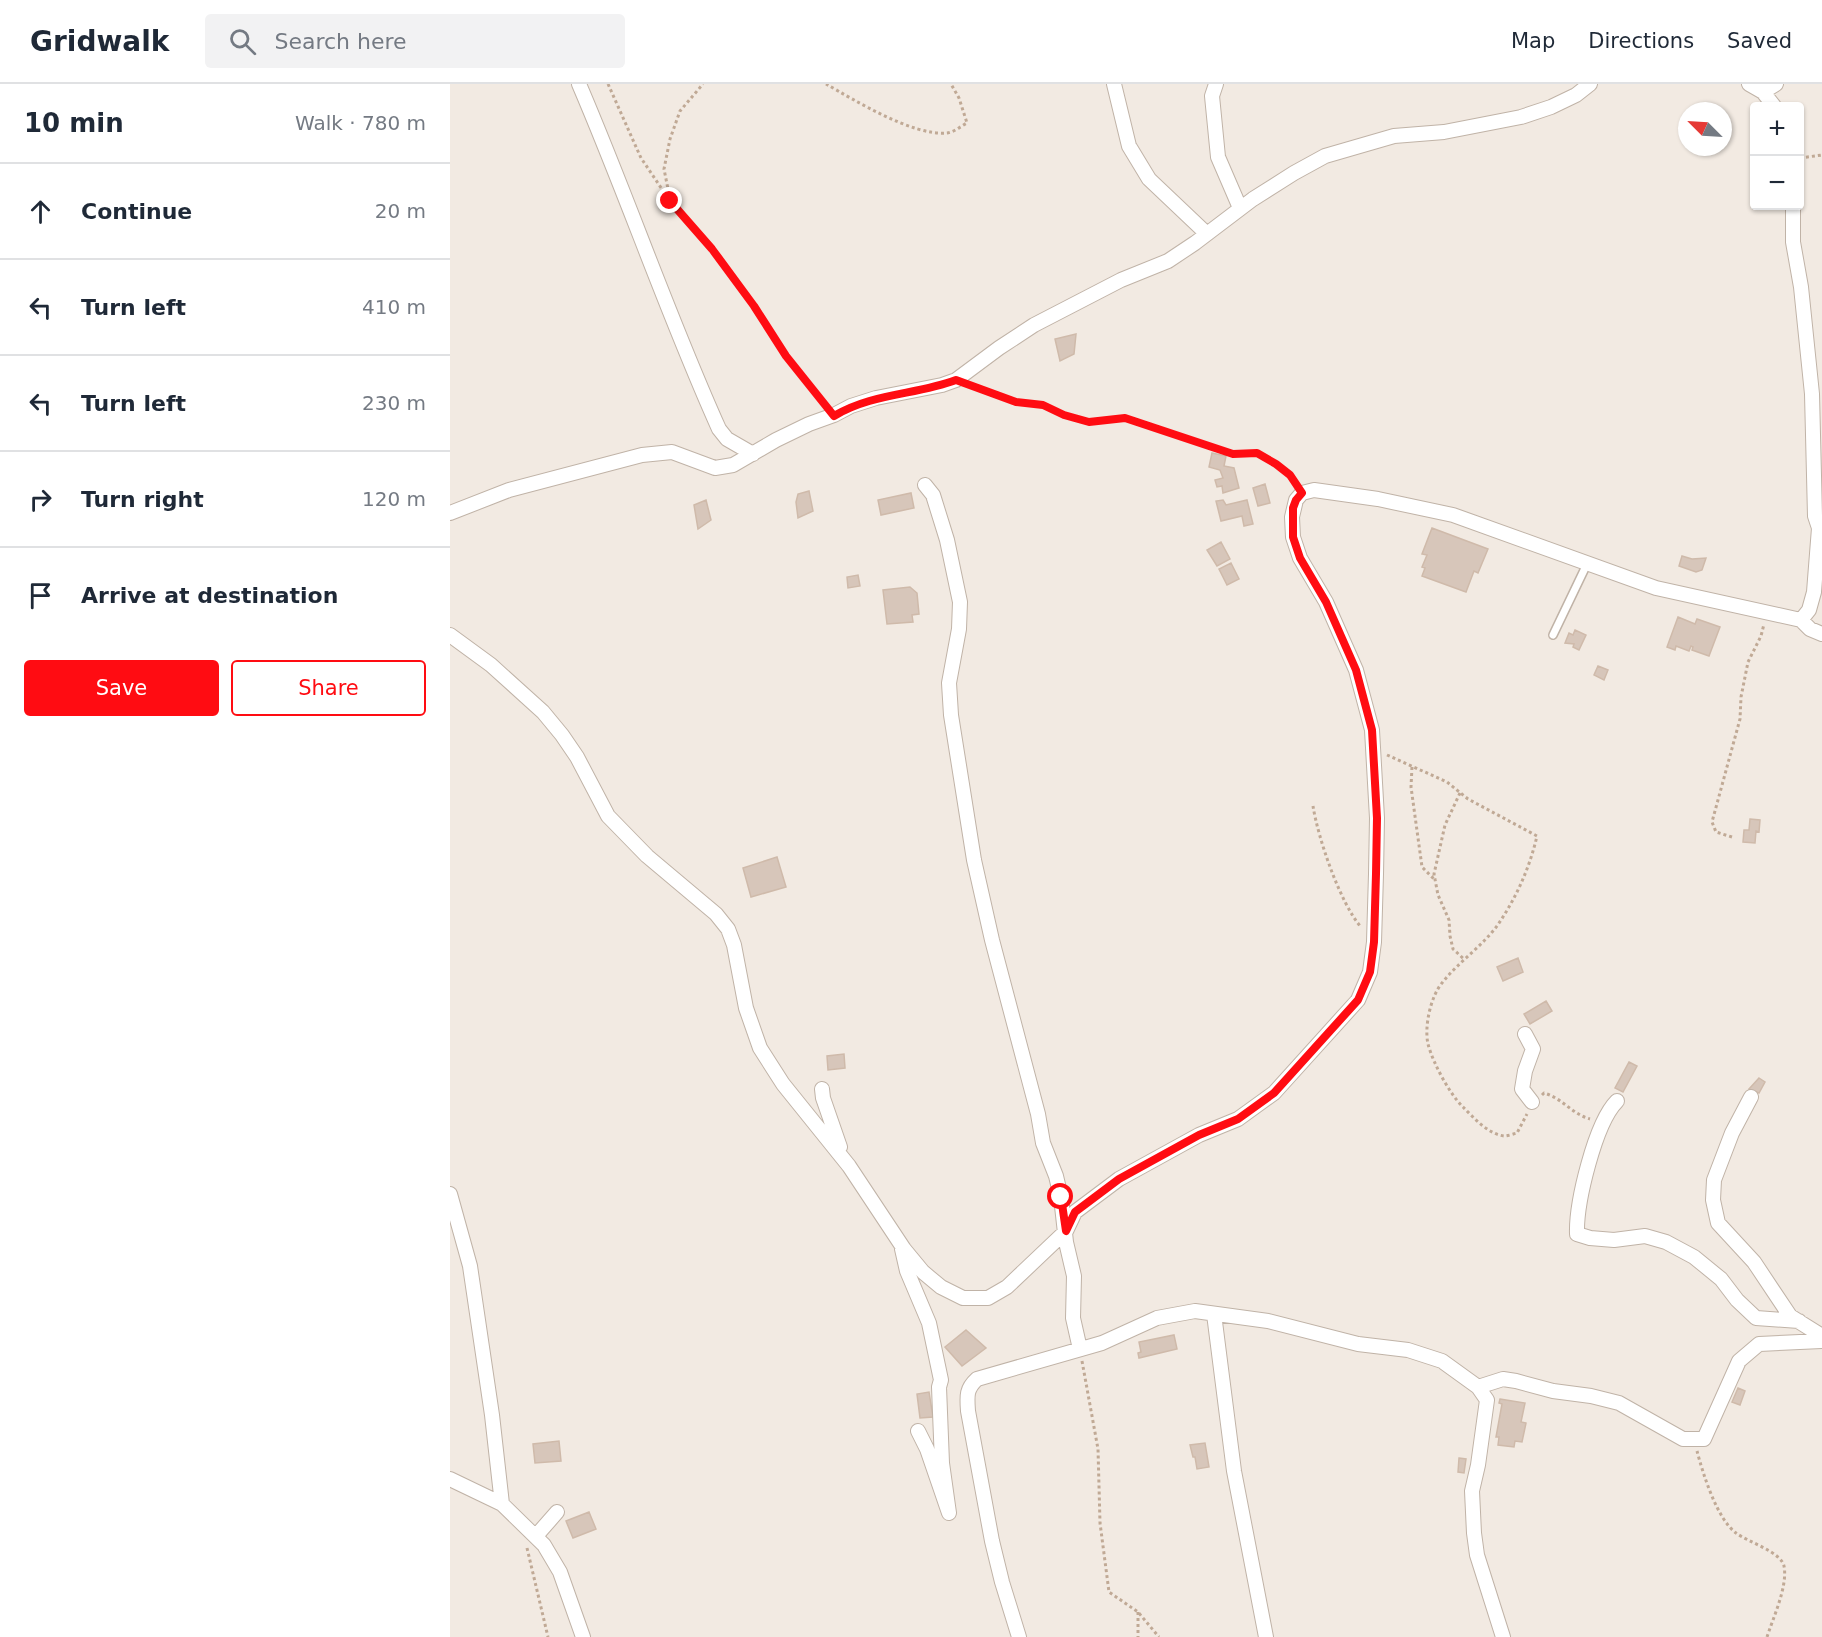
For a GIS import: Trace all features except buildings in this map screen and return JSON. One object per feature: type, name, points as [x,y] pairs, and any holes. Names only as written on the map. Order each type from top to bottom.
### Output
[{"type":"street","points":[[579,84],[719,429],[727,439],[753,454]]},
{"type":"street","points":[[1114,84],[1129,146],[1149,179],[1207,234]]},
{"type":"street","points":[[1216,84],[1212,96],[1218,157],[1240,208]]},
{"type":"street","points":[[450,513],[509,490],[642,455],[672,452],[715,468],[733,465],[776,440],[809,424],[834,416],[851,406],[956,380],[1034,325],[1121,280],[1168,261],[1240,208],[1294,172],[1325,156],[1394,136],[1444,132],[1521,117],[1551,107],[1576,95],[1590,84]]},
{"type":"street","points":[[1749,84],[1763,92],[1771,102]]},
{"type":"street","points":[[1763,92],[1776,84]]},
{"type":"street","points":[[1793,210],[1793,242],[1802,287],[1812,394],[1820,528],[1814,592],[1809,610],[1801,620]]},
{"type":"street","points":[[925,485],[937,505],[952,555],[960,602],[959,628],[949,683],[951,715],[974,860],[992,940],[1038,1114],[1043,1143],[1058,1186],[1066,1242],[1074,1276],[1073,1318],[1080,1349]]},
{"type":"street","points":[[450,635],[491,665],[543,712],[577,757],[608,816],[647,855],[716,914],[728,929],[734,945],[746,1008],[760,1048],[783,1084],[849,1166],[901,1245],[923,1272],[941,1287],[963,1298],[980,1299],[988,1298],[1007,1287],[1066,1231],[1075,1212],[1119,1179],[1199,1135],[1238,1119],[1274,1093],[1358,1000],[1370,972],[1374,942],[1377,818],[1372,730],[1356,670],[1326,602],[1300,558],[1293,537],[1293,508],[1302,493],[1314,490],[1378,499],[1452,515],[1656,588],[1801,620],[1810,629],[1822,634]]},
{"type":"street","points":[[1526,1034],[1533,1049],[1525,1071],[1522,1089],[1532,1102]]},
{"type":"street","points":[[822,1089],[832,1128],[849,1166]]},
{"type":"street","points":[[1751,1097],[1720,1160],[1714,1180],[1713,1200],[1718,1223],[1754,1262],[1790,1316],[1822,1336]]},
{"type":"street","points":[[1617,1101],[1608,1110],[1603,1122],[1582,1188],[1577,1234],[1590,1238],[1614,1240],[1645,1236],[1666,1242],[1694,1257],[1721,1279],[1737,1300],[1756,1318],[1799,1321]]},
{"type":"street","points":[[450,1194],[463,1233],[470,1266],[492,1415],[502,1504]]},
{"type":"street","points":[[901,1245],[907,1271],[929,1323],[941,1380],[939,1387],[942,1463],[949,1513],[927,1449],[918,1431]]},
{"type":"street","points":[[1019,1637],[992,1540],[966,1394],[970,1386],[977,1379],[1102,1343],[1157,1318],[1195,1311],[1268,1321],[1358,1344],[1408,1350],[1442,1361],[1478,1387],[1487,1400],[1472,1491],[1474,1533],[1477,1555],[1503,1637]]},
{"type":"street","points":[[1214,1314],[1234,1471],[1266,1637]]},
{"type":"street","points":[[1478,1387],[1503,1379],[1516,1380],[1553,1391],[1591,1396],[1619,1403],[1683,1439],[1694,1441],[1704,1439],[1739,1360],[1759,1344],[1822,1341]]},
{"type":"street","points":[[450,1479],[502,1504],[531,1541],[553,1556],[583,1637]]},
{"type":"street","points":[[531,1541],[557,1512]]},
{"type":"lane","points":[[1553,635],[1587,564]]},
{"type":"path","points":[[609,84],[641,158],[670,201],[712,249],[754,306],[786,356],[834,416]]},
{"type":"path","points":[[670,201],[664,169],[670,139],[680,111],[703,84]]},
{"type":"path","points":[[826,84],[871,110],[929,132],[948,134],[967,123],[959,98],[951,84]]},
{"type":"path","points":[[1804,158],[1822,156]]},
{"type":"path","points":[[956,380],[1016,402],[1043,405],[1064,415],[1089,422],[1125,418],[1233,454],[1257,453],[1290,475],[1302,493]]},
{"type":"path","points":[[1732,837],[1716,832],[1712,822],[1740,719],[1741,698],[1748,662],[1761,636],[1766,613]]},
{"type":"path","points":[[1374,754],[1385,754],[1447,782],[1468,799],[1537,836],[1530,862],[1500,922],[1439,985],[1432,1001],[1428,1043],[1454,1098],[1477,1121],[1493,1132],[1504,1136],[1517,1133],[1532,1102],[1544,1094],[1556,1097],[1585,1118],[1603,1122]]},
{"type":"path","points":[[1412,766],[1412,787],[1422,867],[1435,880]]},
{"type":"path","points":[[1460,793],[1445,825],[1434,874],[1438,895],[1449,920],[1453,949],[1465,960]]},
{"type":"path","points":[[1313,806],[1316,825],[1341,892],[1357,923],[1374,942]]},
{"type":"path","points":[[1080,1349],[1098,1449],[1100,1523],[1109,1592],[1138,1612],[1159,1637]]},
{"type":"path","points":[[1694,1441],[1703,1474],[1734,1532],[1778,1555],[1784,1564],[1785,1577],[1767,1637]]},
{"type":"path","points":[[531,1541],[548,1637]]},
{"type":"path","points":[[1138,1612],[1138,1637]]},
{"type":"route","points":[[670,201],[712,249],[754,306],[786,356],[834,416],[851,406],[876,398],[942,385],[956,380],[1016,402],[1043,405],[1064,415],[1089,422],[1125,418],[1233,454],[1257,453],[1290,475],[1302,493],[1293,508],[1291,525],[1293,537],[1300,558],[1326,602],[1356,670],[1372,730],[1377,818],[1374,942],[1370,972],[1358,1000],[1274,1093],[1238,1119],[1199,1135],[1119,1179],[1075,1212],[1066,1231],[1061,1197]]}]
